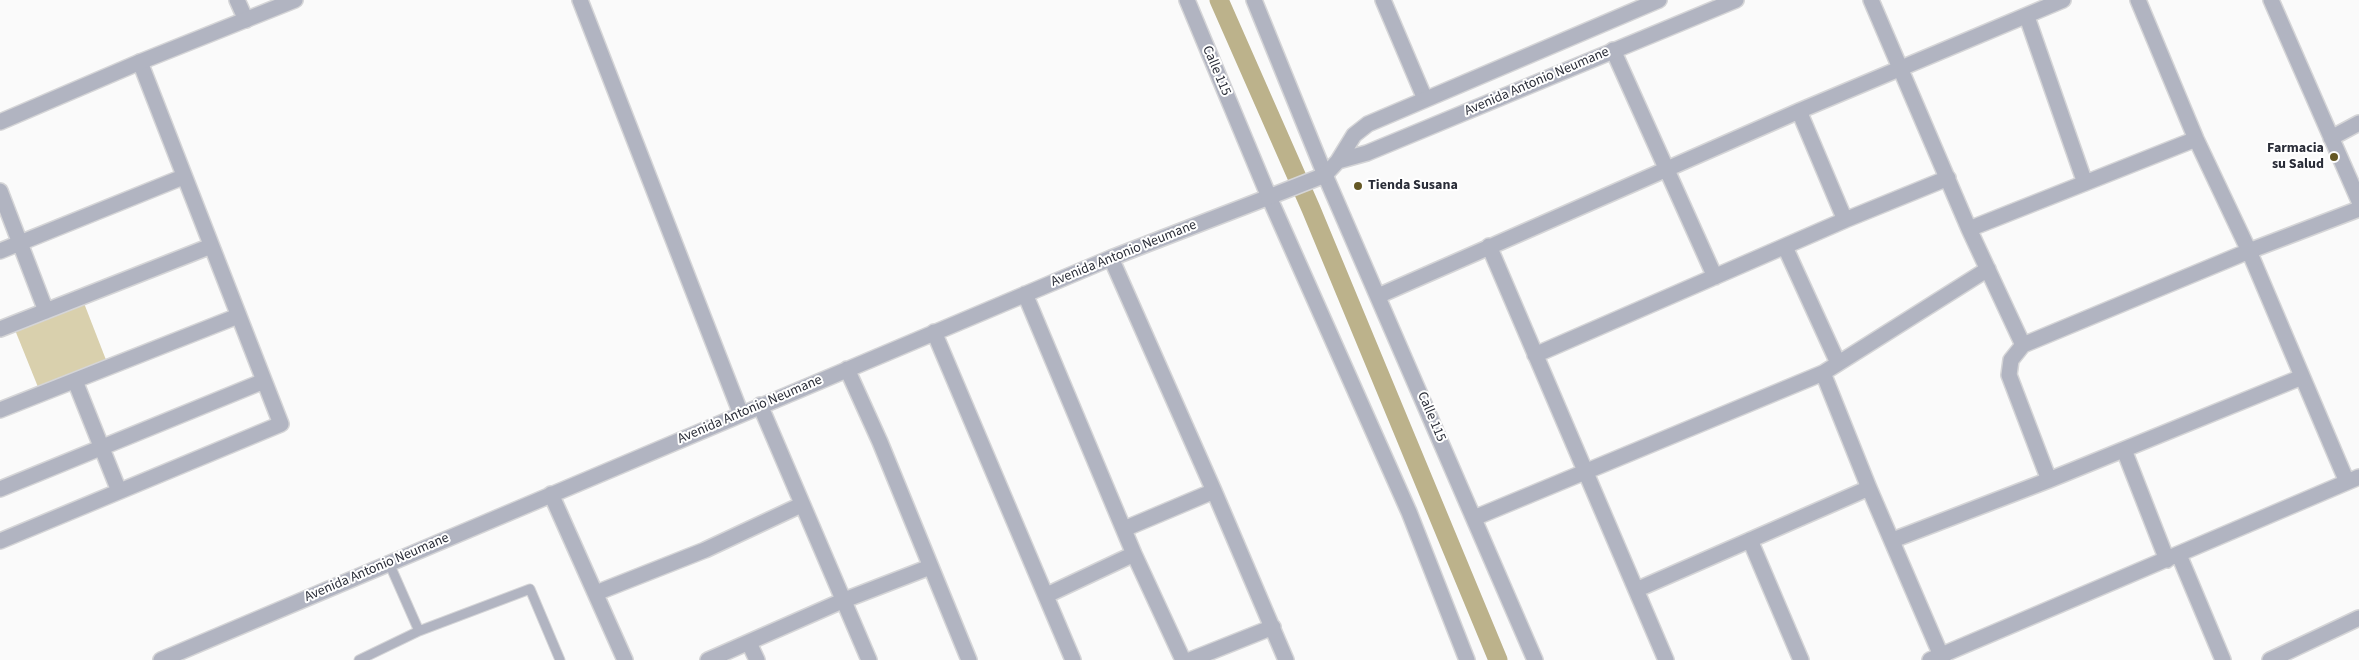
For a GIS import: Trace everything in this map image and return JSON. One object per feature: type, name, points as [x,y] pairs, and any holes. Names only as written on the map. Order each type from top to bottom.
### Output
[{"type":"street","points":[[237,0],[246,20]]},
{"type":"street","points":[[0,122],[140,62],[295,0]]},
{"type":"street","points":[[580,0],[741,414]]},
{"type":"street","name":"Calle 115","points":[[1187,0],[1409,512],[1467,660]]},
{"type":"street","name":"Calle 115","points":[[1254,0],[1323,176],[1378,296],[1535,660]]},
{"type":"street","points":[[1383,0],[1425,99]]},
{"type":"street","name":"Avenida Antonio Neumane","points":[[161,660],[1111,258],[1323,176],[1338,161],[1354,135],[1368,124],[1659,0]]},
{"type":"street","name":"Avenida Antonio Neumane","points":[[1338,161],[1367,153],[1736,0]]},
{"type":"street","points":[[1871,0],[1902,68],[1969,229],[2022,345]]},
{"type":"street","points":[[1378,296],[1667,168],[2063,0]]},
{"type":"street","points":[[1823,373],[1869,488],[1893,540],[1938,658],[2353,480],[2302,377],[2249,251],[2196,139],[2138,0]]},
{"type":"street","points":[[2271,0],[2359,201]]},
{"type":"street","points":[[2026,17],[2085,183]]},
{"type":"street","points":[[1613,50],[1715,277]]},
{"type":"street","points":[[0,541],[281,424],[183,177],[140,62]]},
{"type":"street","points":[[1799,111],[1845,220]]},
{"type":"street","points":[[2331,138],[2359,123]]},
{"type":"street","points":[[1969,229],[2196,139]]},
{"type":"street","points":[[0,251],[183,177]]},
{"type":"street","points":[[1535,355],[1845,220],[1948,178]]},
{"type":"street","points":[[0,191],[46,311]]},
{"type":"street","points":[[2049,480],[2009,375],[2011,360],[2022,345],[2249,251],[2359,209]]},
{"type":"street","points":[[0,330],[210,246]]},
{"type":"street","points":[[1489,246],[1666,660]]},
{"type":"street","points":[[1785,247],[1838,364]]},
{"type":"street","points":[[1111,258],[1286,660]]},
{"type":"street","points":[[1474,518],[1823,373],[1988,269]]},
{"type":"street","points":[[1025,294],[1134,554],[1183,660]]},
{"type":"street","points":[[0,410],[238,316]]},
{"type":"street","points":[[934,332],[1073,660]]},
{"type":"street","points":[[847,369],[880,442],[969,660]]},
{"type":"street","points":[[1893,540],[2049,480],[2302,377]]},
{"type":"street","points":[[75,381],[119,491]]},
{"type":"street","points":[[0,488],[264,381]]},
{"type":"street","points":[[760,405],[869,660]]},
{"type":"street","points":[[2124,450],[2173,558],[2223,660]]},
{"type":"street","points":[[1636,590],[1869,488]]},
{"type":"street","points":[[1124,530],[1214,491]]},
{"type":"street","points":[[550,494],[625,660]]},
{"type":"street","points":[[596,593],[705,550],[801,504]]},
{"type":"street","points":[[1750,540],[1801,660]]},
{"type":"street","points":[[1046,595],[1134,554]]},
{"type":"street","points":[[708,660],[842,600],[930,567]]},
{"type":"street","points":[[2270,660],[2359,618]]},
{"type":"street","points":[[1190,660],[1273,628]]},
{"type":"street","points":[[749,642],[756,660]]},
{"type":"lane","points":[[389,563],[420,632]]},
{"type":"lane","points":[[359,660],[420,632],[530,589],[560,660]]},
{"type":"shaded area","points":[[82,298],[108,365],[40,392],[13,325]]},
{"type":"waterway","points":[[1219,0],[1311,209],[1498,660]]},
{"type":"place","name":"Farmacia su Salud","points":[[2334,157]]},
{"type":"place","name":"Tienda Susana","points":[[1358,186]]}]
